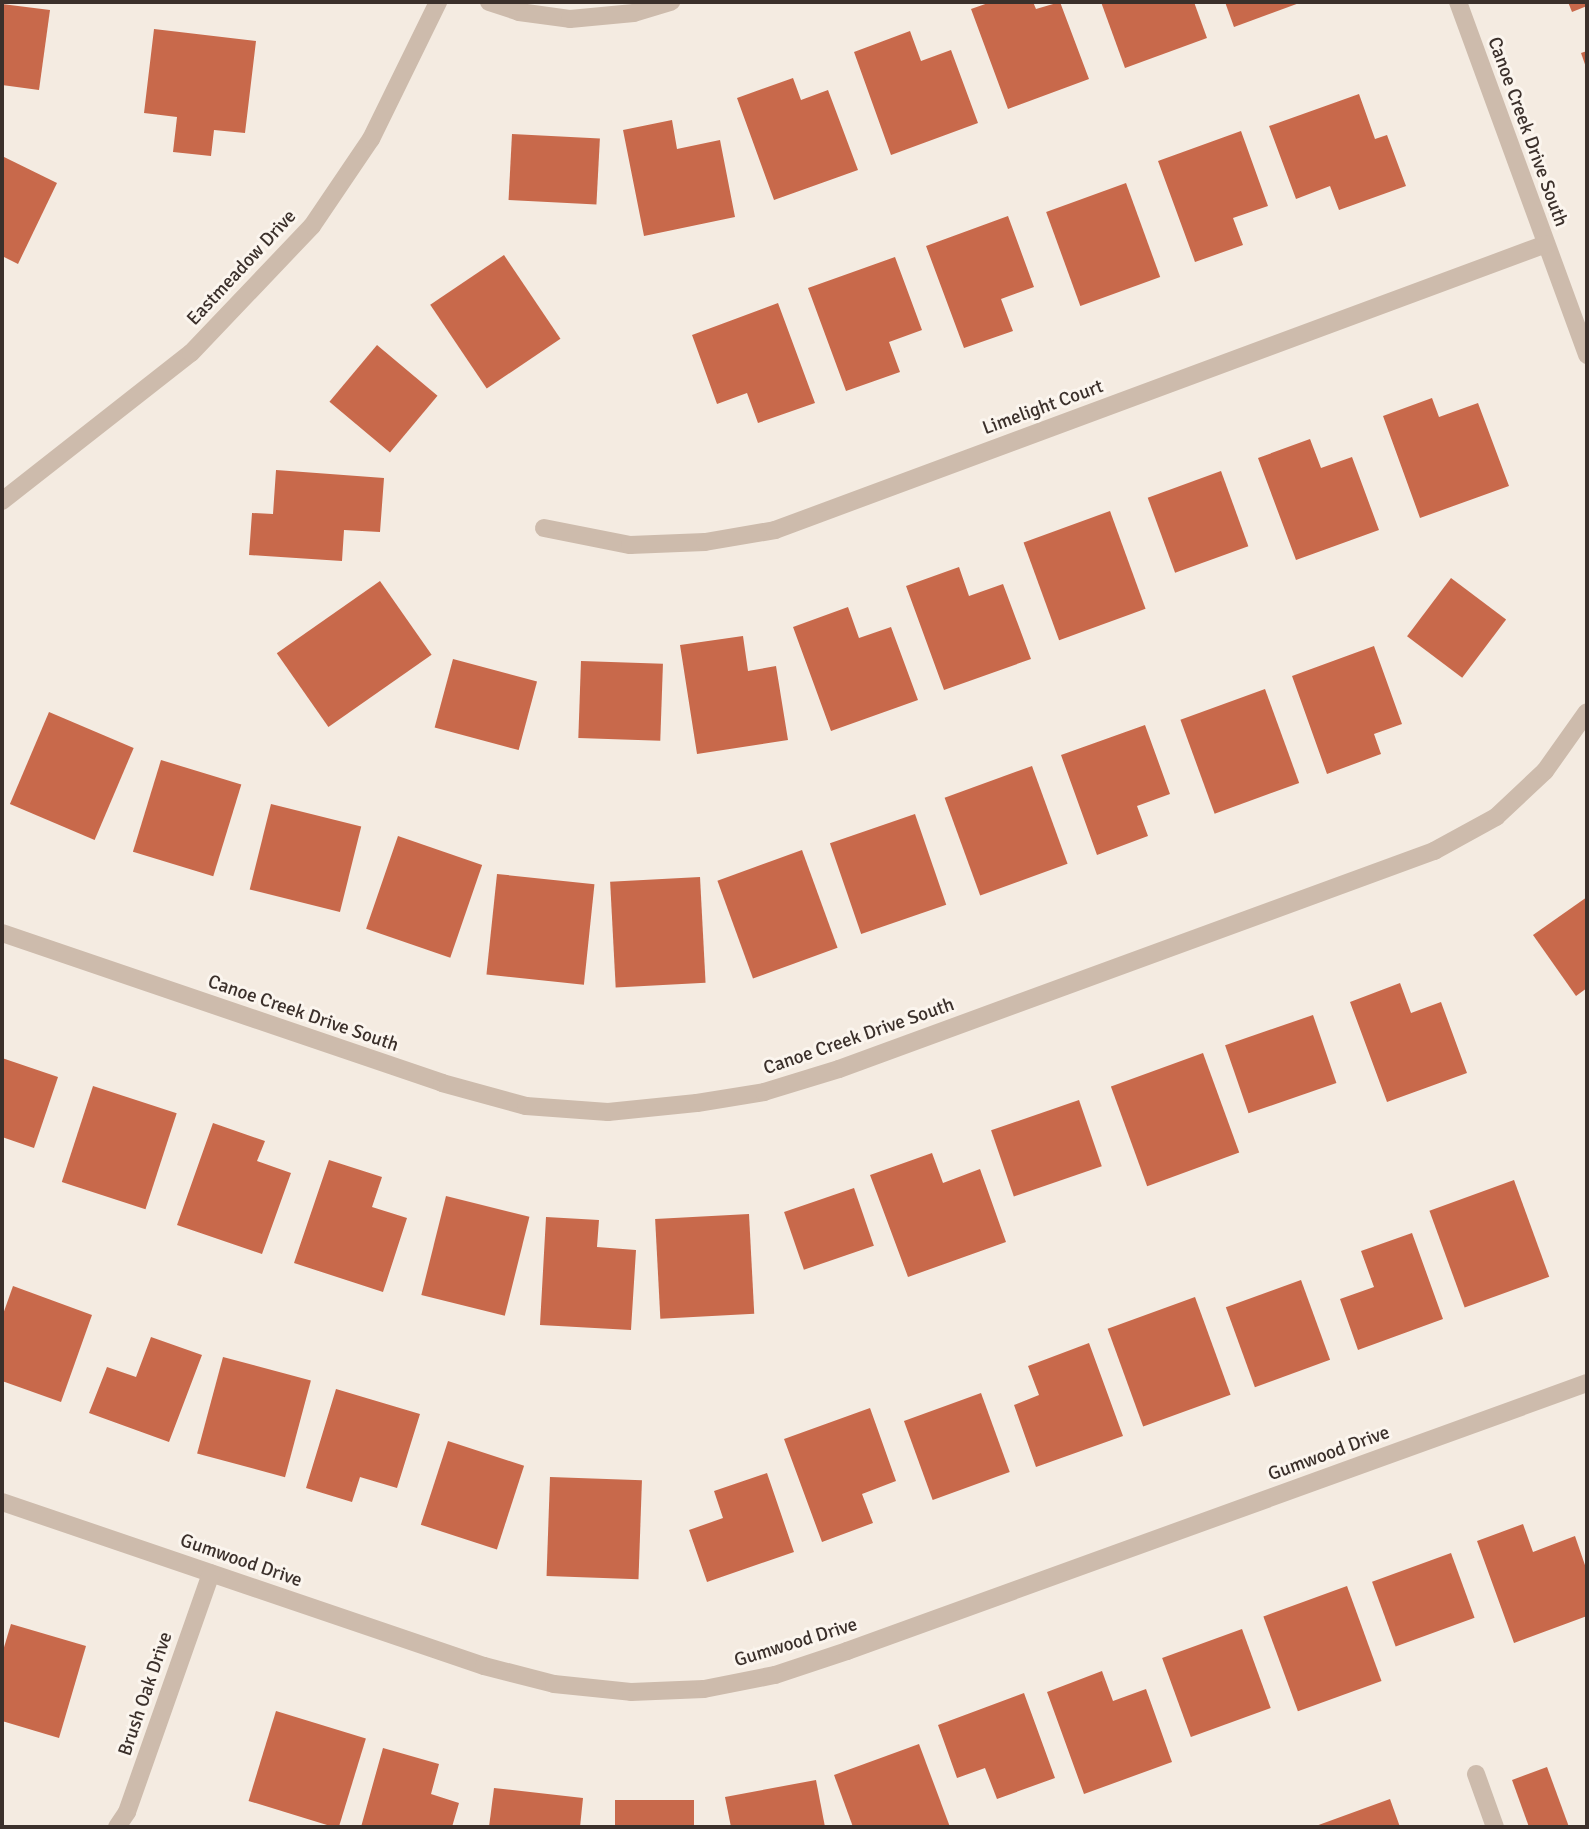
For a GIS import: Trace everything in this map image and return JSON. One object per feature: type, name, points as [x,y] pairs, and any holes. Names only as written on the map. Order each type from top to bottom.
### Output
[{"type":"street","name":"Eastmeadow Drive","points":[[2,501],[191,353],[312,226],[371,139],[438,2]]},
{"type":"street","points":[[489,2],[519,12],[570,19],[634,13],[671,2]]},
{"type":"street","name":"Canoe Creek Drive South","points":[[1458,2],[1587,355]]},
{"type":"street","name":"Limelight Court","points":[[544,528],[631,545],[705,542],[775,530],[1546,244]]},
{"type":"street","name":"Canoe Creek Drive South","points":[[2,933],[442,1083],[526,1106],[608,1112],[697,1103],[764,1092],[839,1069],[1434,851],[1496,817],[1545,771],[1587,712]]},
{"type":"street","name":"Gumwood Drive","points":[[2,1502],[484,1666],[554,1684],[631,1692],[704,1689],[775,1675],[847,1651],[1587,1383]]},
{"type":"street","name":"Brush Oak Drive","points":[[117,1827],[127,1812],[211,1573]]},
{"type":"street","points":[[1476,1774],[1495,1827]]},
{"type":"building","points":[[991,2],[1033,2],[1036,9],[1060,2],[1089,79],[1008,109],[971,9]]},
{"type":"building","points":[[1101,2],[1194,2],[1207,38],[1125,68]]},
{"type":"building","points":[[1225,2],[1302,2],[1234,27]]},
{"type":"building","points":[[1568,2],[1587,2],[1587,6],[1572,12]]},
{"type":"building","points":[[2,4],[50,10],[39,90],[2,85]]},
{"type":"building","points":[[154,29],[256,41],[245,133],[214,130],[211,156],[173,152],[177,117],[144,113]]},
{"type":"building","points":[[910,31],[921,61],[951,50],[978,123],[891,155],[854,52]]},
{"type":"building","points":[[1587,51],[1587,70],[1581,53]]},
{"type":"building","points":[[793,78],[801,100],[828,90],[858,170],[774,200],[737,98]]},
{"type":"building","points":[[1359,94],[1375,139],[1387,135],[1406,186],[1339,210],[1330,186],[1296,199],[1269,126]]},
{"type":"building","points":[[672,120],[677,149],[720,140],[735,217],[644,236],[623,130]]},
{"type":"building","points":[[1241,131],[1268,206],[1233,218],[1243,245],[1195,262],[1158,161]]},
{"type":"building","points":[[512,134],[600,139],[596,205],[509,200]]},
{"type":"building","points":[[2,156],[57,183],[18,264],[2,256]]},
{"type":"building","points":[[1126,183],[1160,277],[1080,306],[1046,212]]},
{"type":"building","points":[[1008,216],[1034,287],[1001,299],[1013,331],[964,348],[926,246]]},
{"type":"building","points":[[504,255],[560,339],[487,389],[430,305]]},
{"type":"building","points":[[895,257],[922,330],[889,342],[900,372],[846,391],[808,288]]},
{"type":"building","points":[[778,303],[815,403],[758,423],[747,393],[717,404],[692,335]]},
{"type":"building","points":[[377,345],[438,396],[390,452],[329,402]]},
{"type":"building","points":[[1432,398],[1439,417],[1478,403],[1509,486],[1420,518],[1383,416]]},
{"type":"building","points":[[1310,439],[1321,468],[1352,457],[1379,530],[1296,560],[1258,458]]},
{"type":"building","points":[[276,470],[384,478],[380,532],[344,530],[342,561],[249,555],[252,513],[273,514]]},
{"type":"building","points":[[1221,471],[1248,546],[1175,573],[1148,498]]},
{"type":"building","points":[[1110,511],[1146,609],[1059,640],[1024,542]]},
{"type":"building","points":[[959,567],[969,596],[1003,584],[1031,659],[944,690],[906,586]]},
{"type":"building","points":[[1451,578],[1506,620],[1462,678],[1407,636]]},
{"type":"building","points":[[380,581],[432,655],[328,727],[277,653]]},
{"type":"building","points":[[848,607],[859,638],[891,627],[918,700],[831,731],[793,627]]},
{"type":"building","points":[[743,636],[748,671],[776,666],[788,740],[697,754],[680,645]]},
{"type":"building","points":[[1374,646],[1402,724],[1374,734],[1381,754],[1327,774],[1292,676]]},
{"type":"building","points":[[453,659],[537,682],[519,750],[435,728]]},
{"type":"building","points":[[581,661],[663,664],[660,741],[578,738]]},
{"type":"building","points":[[1265,689],[1299,783],[1215,814],[1180,720]]},
{"type":"building","points":[[49,712],[134,748],[95,840],[10,804]]},
{"type":"building","points":[[1145,725],[1170,794],[1137,806],[1148,836],[1097,855],[1061,755]]},
{"type":"building","points":[[161,760],[241,785],[213,876],[133,852]]},
{"type":"building","points":[[1032,766],[1068,864],[980,896],[945,798]]},
{"type":"building","points":[[271,804],[361,826],[340,912],[250,889]]},
{"type":"building","points":[[915,814],[946,905],[861,934],[830,843]]},
{"type":"building","points":[[398,836],[482,865],[450,958],[366,929]]},
{"type":"building","points":[[802,850],[838,948],[753,979],[717,881]]},
{"type":"building","points":[[497,874],[594,884],[584,985],[486,974]]},
{"type":"building","points":[[700,877],[706,983],[616,988],[610,882]]},
{"type":"building","points":[[1587,897],[1587,988],[1576,996],[1533,935]]},
{"type":"building","points":[[1400,983],[1411,1013],[1441,1002],[1467,1073],[1387,1102],[1350,1002]]},
{"type":"building","points":[[1313,1015],[1336,1083],[1249,1113],[1225,1045]]},
{"type":"building","points":[[1203,1053],[1239,1153],[1147,1186],[1111,1087]]},
{"type":"building","points":[[2,1058],[58,1077],[34,1148],[2,1137]]},
{"type":"building","points":[[93,1086],[177,1113],[145,1209],[62,1182]]},
{"type":"building","points":[[1079,1100],[1102,1166],[1014,1196],[991,1130]]},
{"type":"building","points":[[213,1123],[265,1141],[257,1161],[291,1173],[262,1254],[177,1225]]},
{"type":"building","points":[[932,1153],[943,1183],[980,1169],[1006,1242],[908,1277],[870,1175]]},
{"type":"building","points":[[329,1160],[382,1177],[372,1207],[407,1218],[383,1292],[294,1263]]},
{"type":"building","points":[[1514,1180],[1549,1277],[1465,1308],[1429,1211]]},
{"type":"building","points":[[854,1188],[874,1246],[804,1270],[784,1212]]},
{"type":"building","points":[[446,1196],[529,1217],[505,1316],[421,1295]]},
{"type":"building","points":[[749,1214],[754,1314],[660,1319],[655,1219]]},
{"type":"building","points":[[546,1217],[599,1220],[597,1247],[636,1250],[631,1330],[540,1325]]},
{"type":"building","points":[[1412,1233],[1443,1319],[1358,1350],[1340,1299],[1374,1287],[1361,1251]]},
{"type":"building","points":[[1301,1280],[1330,1360],[1255,1387],[1226,1307]]},
{"type":"building","points":[[13,1286],[92,1315],[61,1402],[2,1381],[2,1317]]},
{"type":"building","points":[[1195,1297],[1231,1395],[1143,1427],[1108,1329]]},
{"type":"building","points":[[151,1337],[202,1355],[169,1442],[89,1413],[107,1367],[136,1377]]},
{"type":"building","points":[[1089,1343],[1123,1436],[1036,1467],[1014,1405],[1039,1395],[1028,1366]]},
{"type":"building","points":[[223,1357],[311,1381],[285,1477],[197,1454]]},
{"type":"building","points":[[336,1389],[420,1414],[397,1488],[360,1477],[352,1502],[306,1488]]},
{"type":"building","points":[[981,1393],[1010,1472],[933,1500],[904,1421]]},
{"type":"building","points":[[870,1408],[896,1481],[862,1494],[873,1523],[822,1542],[784,1439]]},
{"type":"building","points":[[448,1441],[524,1466],[497,1549],[421,1525]]},
{"type":"building","points":[[767,1473],[794,1552],[707,1582],[689,1530],[723,1518],[714,1491]]},
{"type":"building","points":[[550,1477],[642,1480],[638,1579],[547,1576]]},
{"type":"building","points":[[1523,1524],[1533,1552],[1575,1536],[1587,1571],[1587,1616],[1514,1643],[1477,1541]]},
{"type":"building","points":[[1451,1553],[1475,1618],[1396,1647],[1372,1582]]},
{"type":"building","points":[[1347,1586],[1382,1681],[1298,1711],[1263,1616]]},
{"type":"building","points":[[11,1624],[86,1646],[59,1738],[2,1721],[2,1654]]},
{"type":"building","points":[[1242,1629],[1271,1708],[1191,1737],[1162,1658]]},
{"type":"building","points":[[1102,1671],[1113,1701],[1146,1689],[1172,1762],[1084,1794],[1047,1692]]},
{"type":"building","points":[[1024,1693],[1055,1778],[997,1799],[985,1768],[957,1778],[938,1725]]},
{"type":"building","points":[[276,1711],[366,1738],[339,1827],[249,1801]]},
{"type":"building","points":[[919,1744],[950,1827],[853,1827],[834,1775]]},
{"type":"building","points":[[383,1748],[439,1764],[431,1794],[459,1803],[452,1827],[361,1827]]},
{"type":"building","points":[[1547,1767],[1569,1827],[1529,1827],[1512,1780]]},
{"type":"building","points":[[816,1780],[825,1827],[731,1827],[725,1797]]},
{"type":"building","points":[[494,1788],[583,1798],[580,1827],[489,1827]]},
{"type":"building","points":[[1390,1799],[1400,1827],[1313,1827]]},
{"type":"building","points":[[615,1800],[694,1800],[694,1827],[615,1827]]}]
